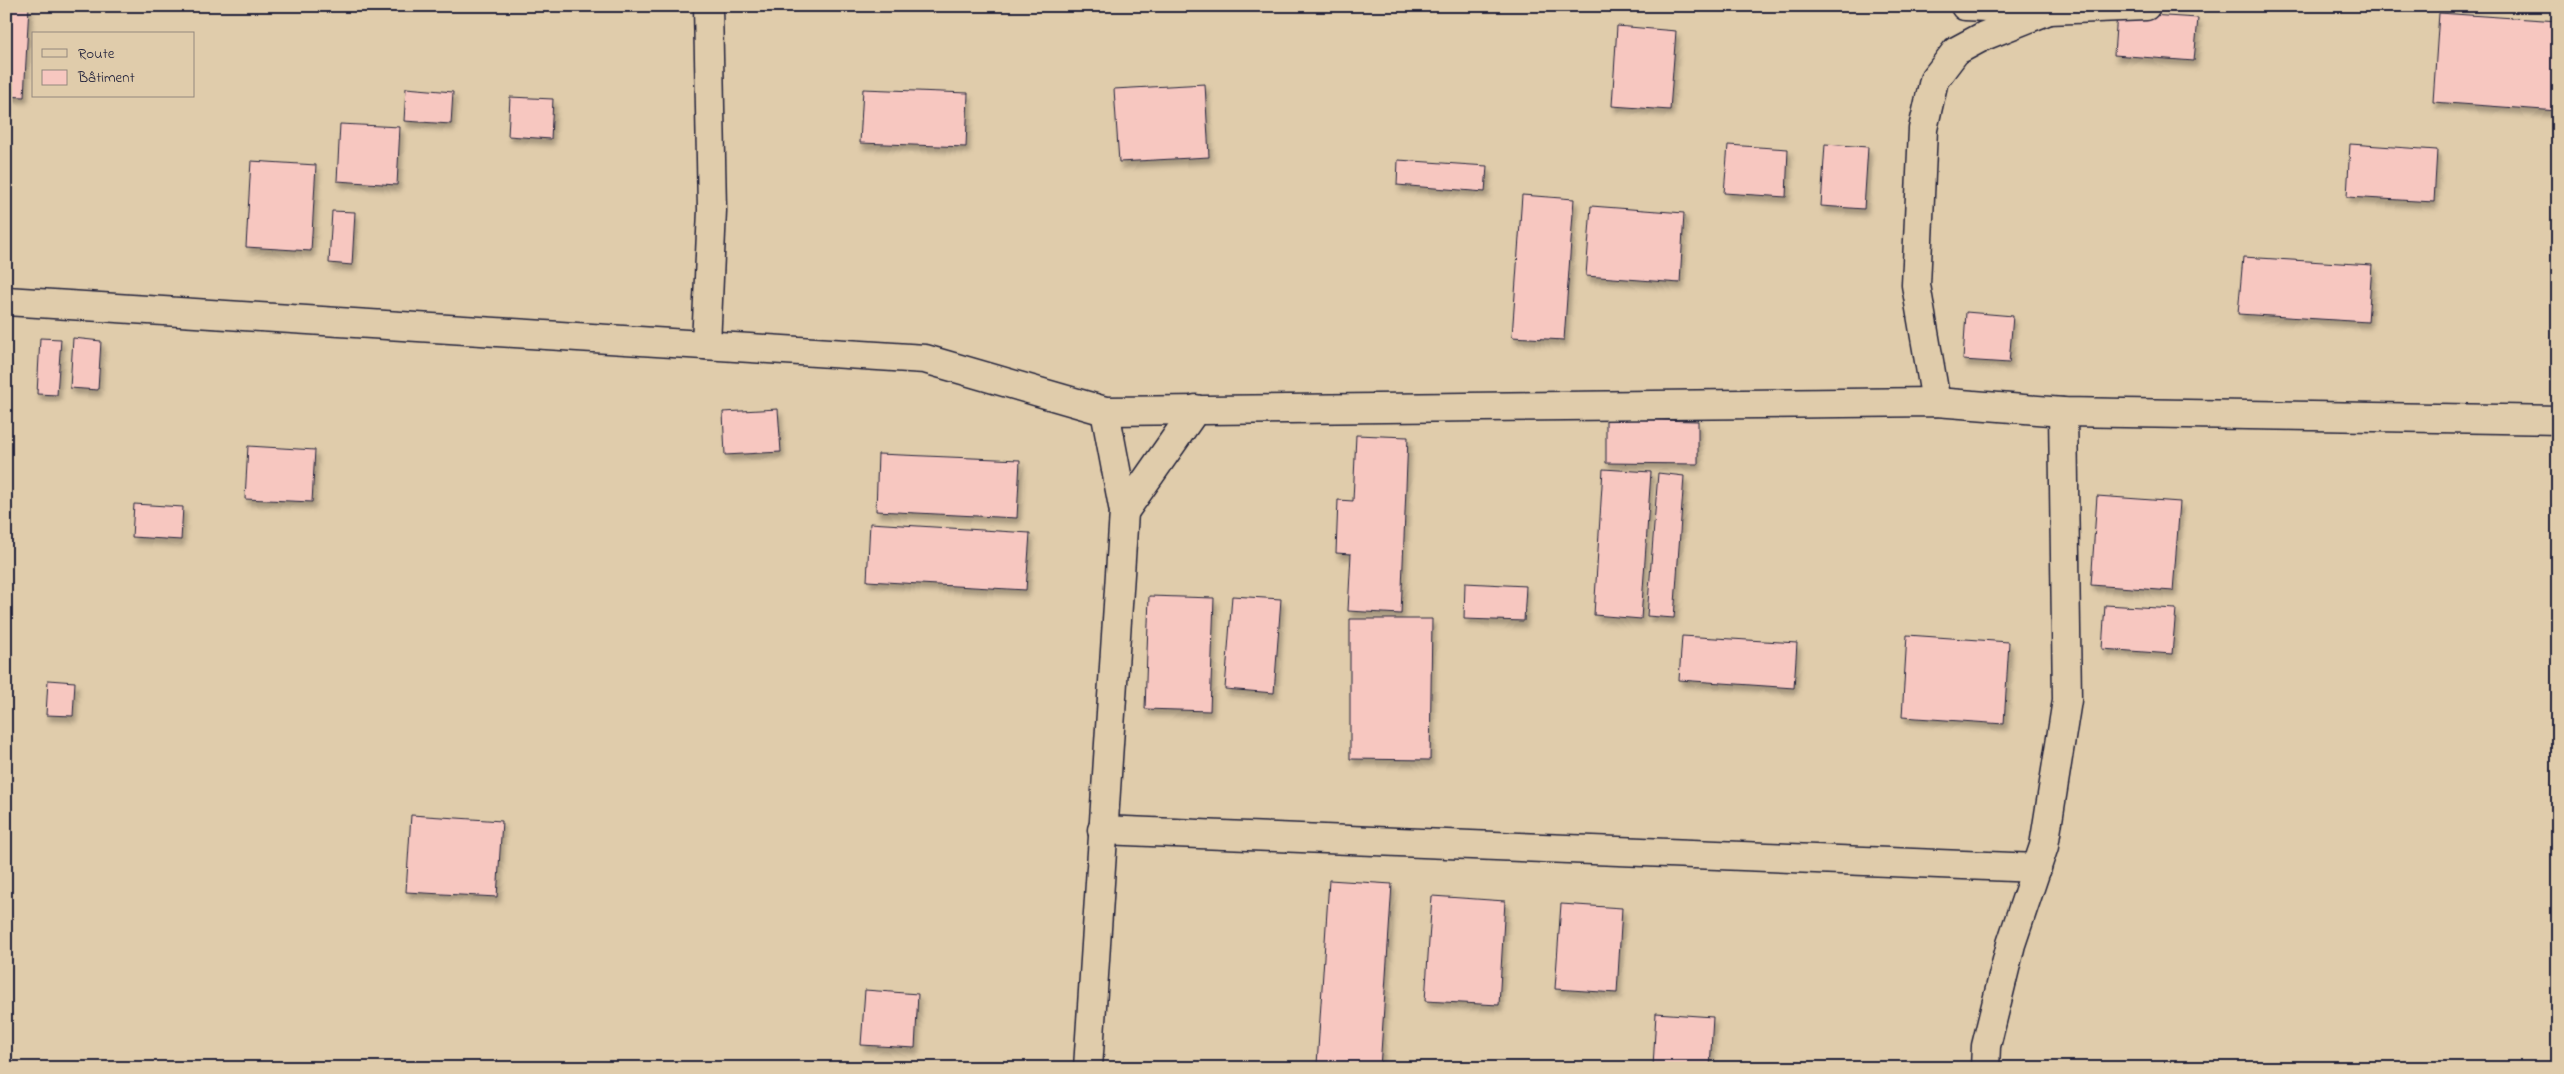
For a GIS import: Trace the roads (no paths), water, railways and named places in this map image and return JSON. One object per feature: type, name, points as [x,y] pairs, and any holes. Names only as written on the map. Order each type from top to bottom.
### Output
[{"type":"street","points":[[706,345],[712,210],[708,6]]},
{"type":"street","points":[[1965,6],[2049,8],[2146,6]]},
{"type":"street","points":[[1936,402],[1916,285],[1923,129],[1934,80],[1956,51],[1984,36],[2049,8]]},
{"type":"street","points":[[6,301],[925,359],[1105,410],[1936,402],[2063,412],[2558,420]]},
{"type":"street","points":[[1124,512],[1196,409]]},
{"type":"street","points":[[1088,1068],[1124,512],[1105,410]]},
{"type":"street","points":[[1985,1068],[1986,1046],[2010,944],[2044,846],[2068,700],[2063,412]]},
{"type":"street","points":[[1102,830],[2037,868]]}]
